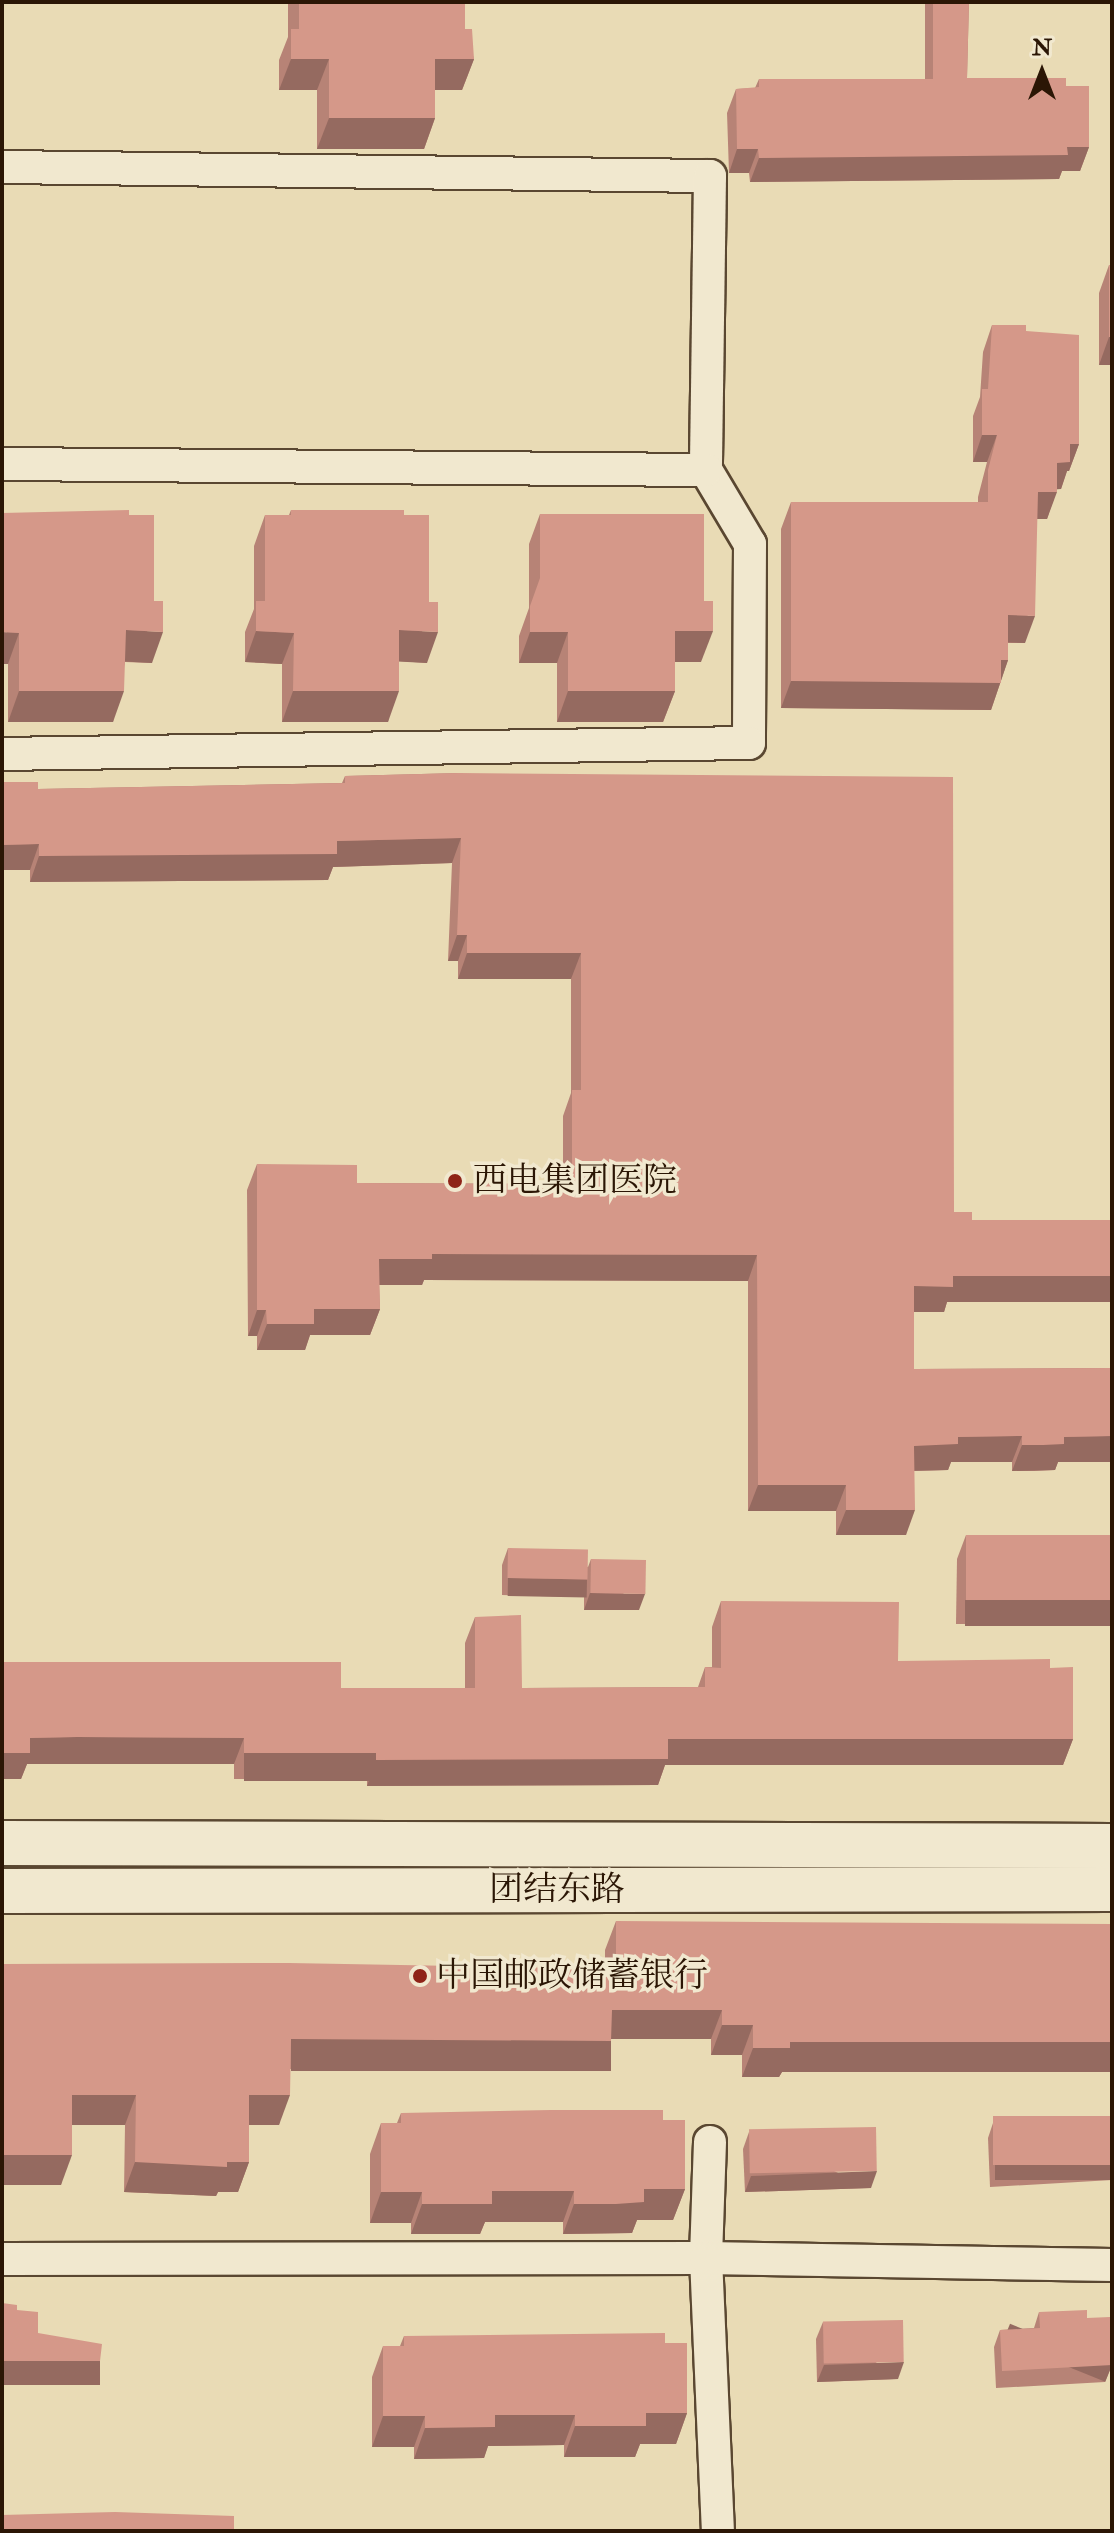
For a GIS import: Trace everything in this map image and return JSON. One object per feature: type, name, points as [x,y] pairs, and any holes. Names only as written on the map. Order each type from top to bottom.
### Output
[{"type":"street","points":[[2,167],[710,176],[706,470],[750,544],[749,743],[2,754]]},
{"type":"street","points":[[2,464],[706,470]]},
{"type":"street","points":[[2,1843],[1112,1846]]},
{"type":"street","name":"团结东路","points":[[2,1891],[1112,1889]]},
{"type":"street","points":[[710,2142],[706,2258],[718,2531]]},
{"type":"street","points":[[2,2259],[706,2258],[1112,2265]]},
{"type":"building","points":[[299,2],[465,2],[465,29],[472,29],[474,59],[435,59],[435,118],[329,118],[329,59],[291,59],[291,29],[299,29]]},
{"type":"building","points":[[933,2],[969,2],[967,78],[1066,78],[1066,86],[1089,86],[1089,147],[1067,147],[1068,155],[759,158],[758,149],[737,149],[736,89],[759,87],[759,79],[933,79]]},
{"type":"building","points":[[1109,265],[1112,265],[1112,337],[1109,337]]},
{"type":"building","points":[[992,325],[1026,325],[1026,331],[1079,335],[1079,444],[1070,444],[1070,462],[1057,463],[1057,492],[1038,492],[1035,616],[1008,615],[1008,660],[1001,660],[1001,683],[791,681],[791,502],[988,502],[988,470],[997,435],[982,435],[982,389],[988,389]]},
{"type":"building","points":[[129,510],[129,515],[154,515],[154,601],[163,601],[163,632],[126,630],[124,691],[19,691],[19,633],[2,632],[2,513]]},
{"type":"building","points":[[291,510],[404,510],[404,515],[429,515],[429,602],[438,602],[438,632],[399,630],[399,691],[293,691],[294,633],[256,631],[256,601],[265,601],[265,515],[291,515]]},
{"type":"building","points":[[540,514],[704,514],[704,601],[713,601],[713,631],[675,631],[675,691],[568,691],[568,632],[530,632],[530,606],[540,578]]},
{"type":"building","points":[[459,773],[953,777],[954,1212],[972,1212],[972,1220],[1112,1220],[1112,1276],[953,1276],[953,1287],[914,1286],[914,1369],[1112,1368],[1112,1436],[1064,1437],[1064,1444],[1043,1445],[1022,1445],[1022,1436],[958,1437],[958,1444],[914,1446],[915,1510],[846,1510],[846,1485],[758,1485],[757,1255],[432,1254],[432,1259],[379,1259],[380,1309],[314,1309],[314,1324],[267,1324],[266,1310],[257,1310],[257,1164],[357,1165],[357,1183],[572,1184],[572,1090],[581,1090],[581,953],[467,953],[467,935],[457,935],[461,838],[337,841],[337,854],[39,856],[39,844],[2,845],[2,782],[38,782],[38,789],[345,783],[345,776]]},
{"type":"building","points":[[966,1535],[1112,1535],[1112,1600],[966,1600]]},
{"type":"building","points":[[508,1548],[588,1549],[587,1579],[507,1578]]},
{"type":"building","points":[[591,1559],[646,1560],[645,1594],[590,1593]]},
{"type":"building","points":[[721,1601],[899,1602],[898,1661],[1050,1659],[1050,1668],[1073,1667],[1073,1739],[668,1739],[668,1759],[376,1760],[376,1753],[244,1753],[244,1738],[77,1737],[30,1738],[30,1753],[2,1753],[2,1662],[341,1662],[341,1688],[475,1688],[475,1617],[521,1615],[522,1688],[705,1687],[705,1667],[721,1668]]},
{"type":"building","points":[[616,1921],[1112,1924],[1112,2042],[790,2042],[790,2048],[753,2048],[753,2025],[722,2025],[722,2010],[612,2010],[611,2041],[291,2039],[290,2095],[249,2095],[249,2162],[227,2162],[227,2167],[135,2162],[136,2095],[72,2095],[72,2155],[2,2155],[2,1964],[289,1963],[616,1969]]},
{"type":"building","points":[[663,2110],[663,2120],[685,2120],[685,2189],[644,2189],[644,2202],[616,2204],[574,2204],[574,2191],[492,2191],[492,2204],[422,2204],[422,2192],[381,2192],[381,2123],[401,2123],[401,2113]]},
{"type":"building","points":[[993,2116],[1112,2116],[1112,2165],[993,2165]]},
{"type":"building","points":[[876,2127],[877,2171],[750,2173],[749,2129]]},
{"type":"building","points":[[2,2303],[17,2305],[17,2310],[38,2312],[38,2333],[102,2344],[100,2361],[2,2361]]},
{"type":"building","points":[[1087,2310],[1087,2318],[1110,2317],[1112,2365],[1002,2371],[1000,2330],[1040,2328],[1039,2312]]},
{"type":"building","points":[[903,2320],[904,2362],[824,2363],[823,2321]]},
{"type":"building","points":[[665,2333],[665,2343],[687,2343],[687,2413],[646,2413],[646,2426],[575,2426],[575,2415],[495,2415],[495,2427],[425,2428],[425,2416],[383,2416],[383,2346],[404,2346],[404,2336]]},
{"type":"building","points":[[115,2512],[234,2516],[234,2531],[2,2531],[2,2515]]},
{"type":"place","name":"西电集团医院","points":[[455,1181]]},
{"type":"place","name":"中国邮政储蓄银行","points":[[420,1976]]}]
